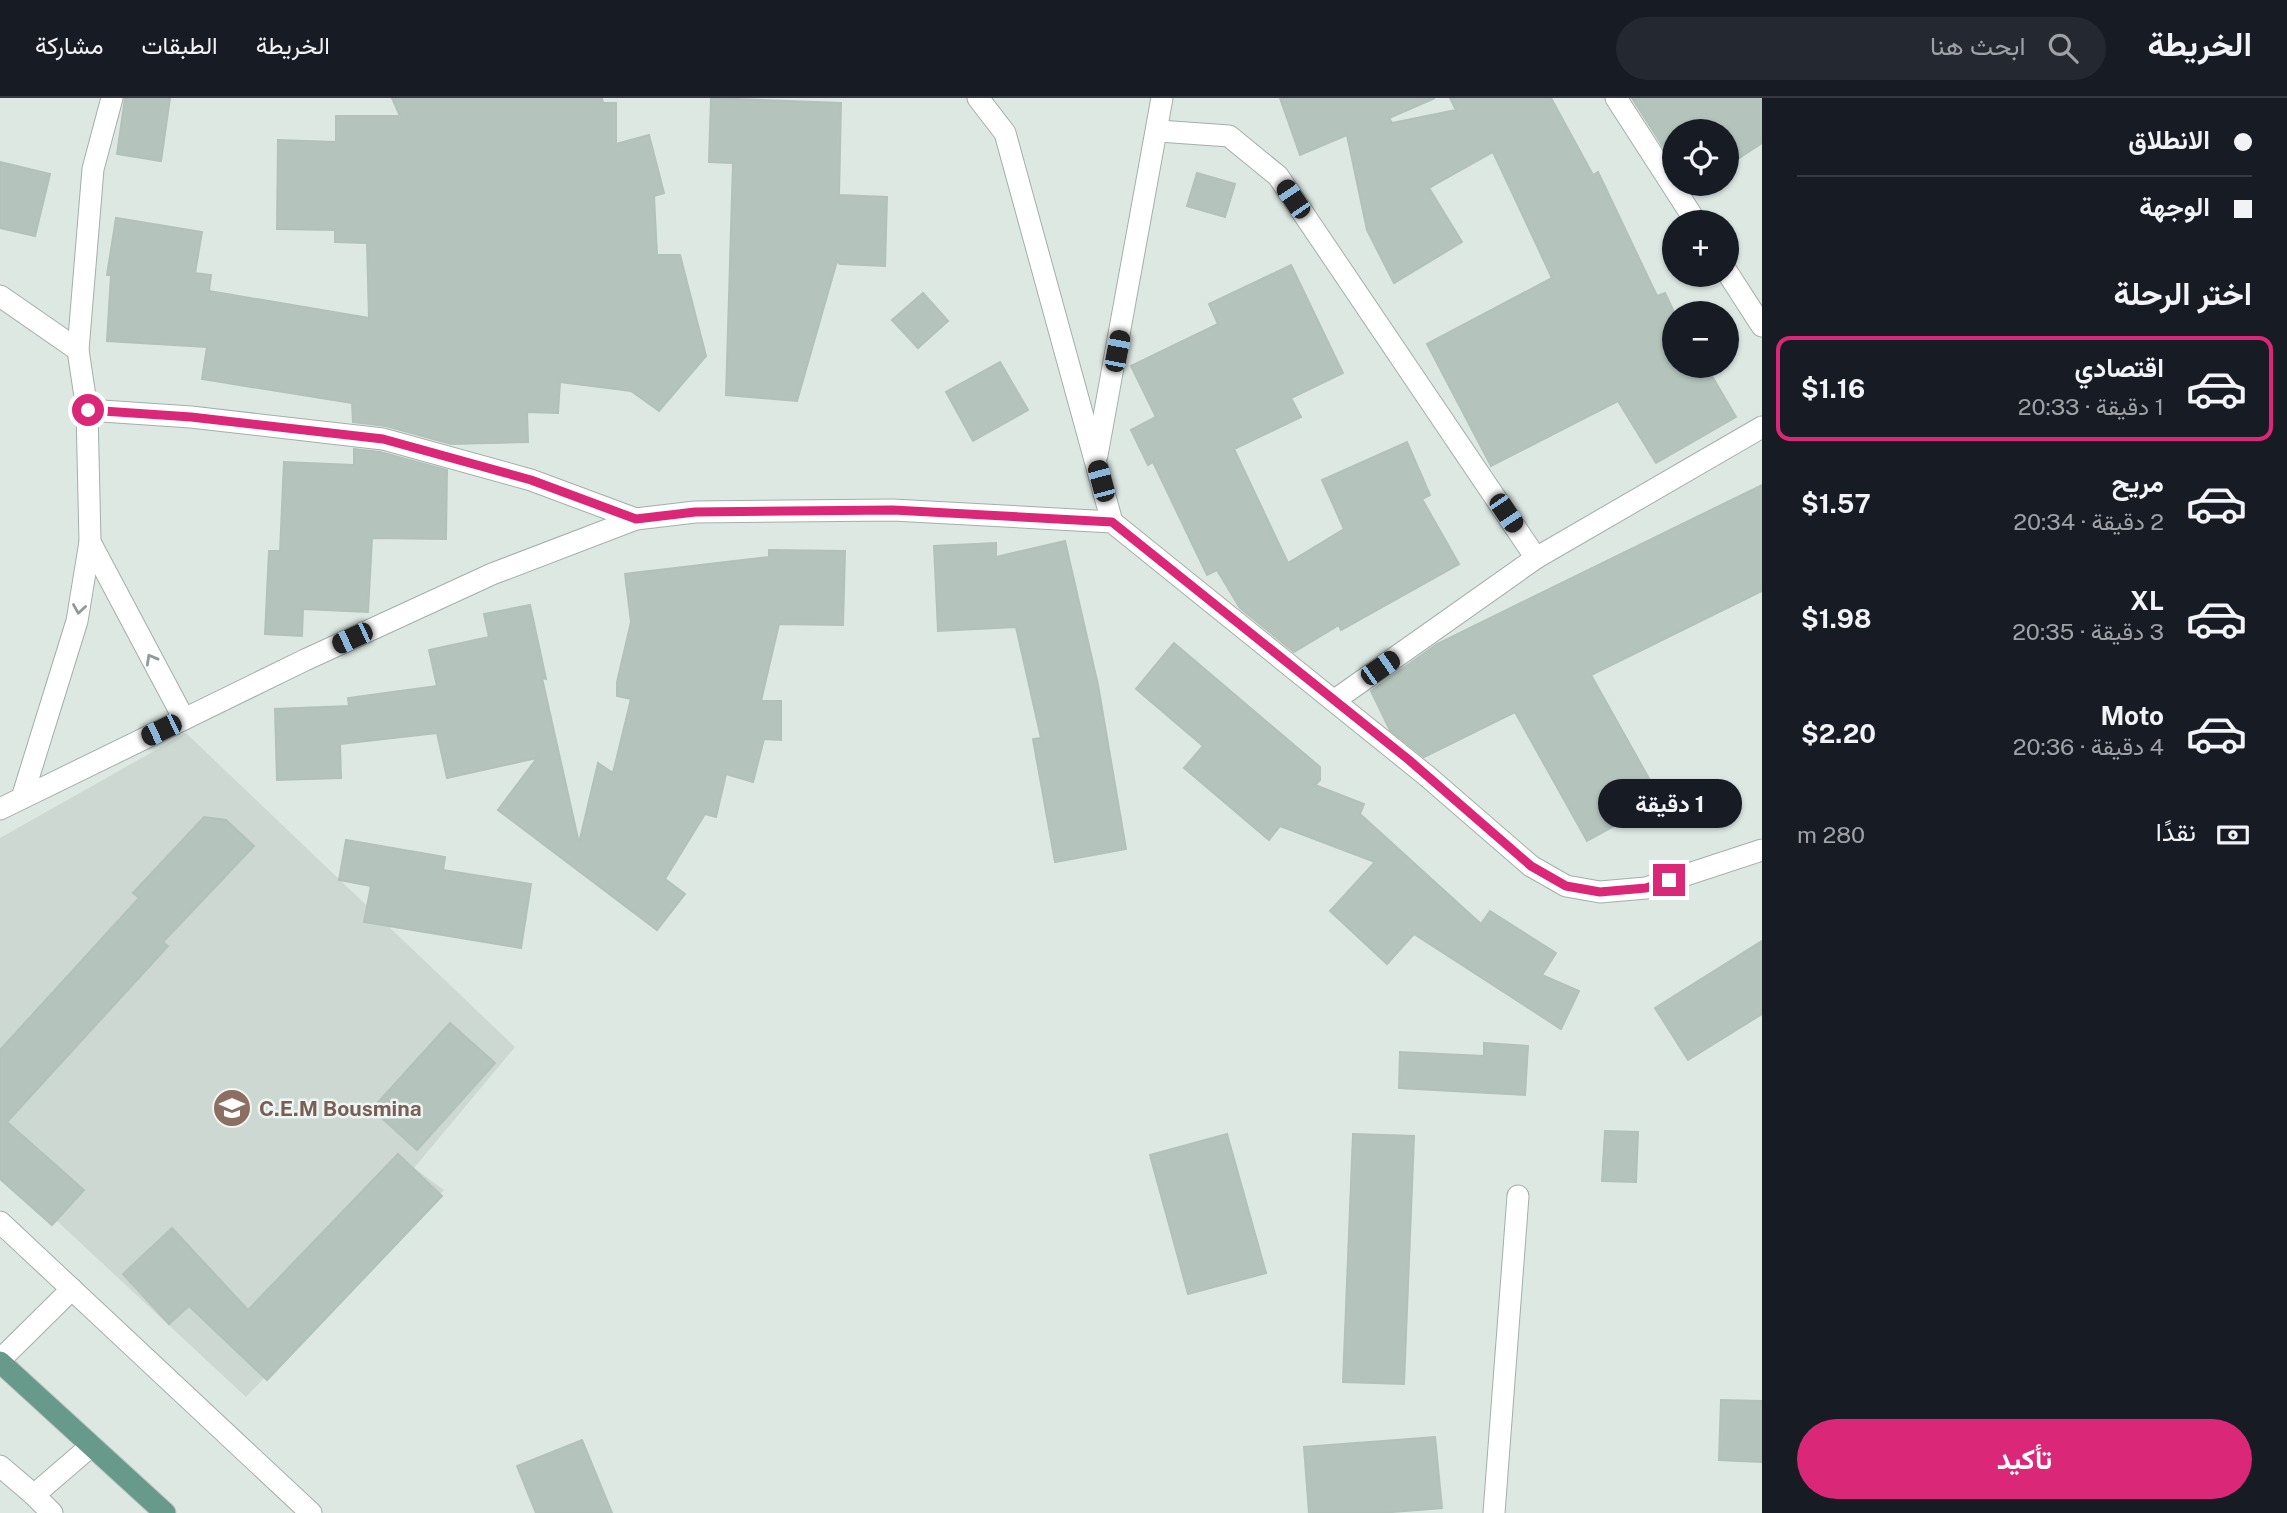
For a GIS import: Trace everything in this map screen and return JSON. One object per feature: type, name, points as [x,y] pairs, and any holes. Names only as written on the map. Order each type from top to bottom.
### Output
[{"type":"main road","points":[[0,1361],[164,1513]]},
{"type":"street","points":[[22,798],[78,621],[90,542],[88,410],[78,351],[93,169],[112,98]]},
{"type":"street","points":[[978,98],[1005,133],[1112,522]]},
{"type":"street","points":[[1096,461],[1162,98]]},
{"type":"street","points":[[1616,98],[1688,210]]},
{"type":"street","points":[[1158,131],[1229,135],[1278,176],[1536,558]]},
{"type":"street","points":[[1737,287],[1762,326]]},
{"type":"street","points":[[0,296],[78,351]]},
{"type":"street","points":[[88,410],[191,417],[383,439],[531,480],[636,519]]},
{"type":"street","points":[[1335,700],[1536,558],[1762,427]]},
{"type":"street","points":[[0,809],[492,574],[636,519],[695,512],[893,510],[1112,522],[1335,700],[1531,866],[1566,886],[1600,892],[1646,888],[1762,850]]},
{"type":"street","points":[[90,542],[184,719]]},
{"type":"street","points":[[1494,1513],[1518,1196]]},
{"type":"street","points":[[0,1222],[311,1513]]},
{"type":"street","points":[[0,1361],[72,1289]]},
{"type":"street","points":[[34,1495],[91,1446]]},
{"type":"street","points":[[0,1466],[52,1513]]},
{"type":"shaded area","name":"C.E.M Bousmina","points":[[186,733],[515,1047],[414,1168],[444,1190],[246,1397],[0,1168],[0,838]]},
{"type":"building","points":[[125,98],[170,98],[161,161],[117,154]]},
{"type":"building","points":[[392,98],[602,98],[603,103],[616,103],[616,144],[649,135],[664,193],[654,196],[657,255],[680,255],[706,356],[659,411],[631,391],[560,382],[558,413],[527,412],[528,442],[451,444],[386,426],[353,422],[352,403],[202,379],[207,347],[107,341],[111,275],[107,275],[116,218],[202,232],[195,273],[211,275],[209,291],[369,318],[367,243],[335,242],[335,230],[277,229],[278,140],[336,142],[336,116],[400,116]]},
{"type":"building","points":[[711,98],[841,103],[839,195],[887,197],[885,266],[840,264],[837,261],[797,401],[726,395],[733,163],[709,162]]},
{"type":"building","points":[[1280,98],[1435,98],[1389,118],[1392,123],[1456,110],[1450,98],[1551,98],[1593,175],[1598,172],[1657,296],[1665,293],[1669,301],[1662,301],[1662,378],[1713,378],[1736,417],[1656,463],[1618,401],[1491,466],[1427,344],[1552,278],[1493,152],[1429,188],[1462,242],[1394,283],[1367,230],[1347,135],[1300,155]]},
{"type":"building","points":[[1632,98],[1762,98],[1762,143],[1739,158],[1739,119],[1662,119],[1662,145]]},
{"type":"building","points":[[0,162],[50,174],[35,236],[0,228]]},
{"type":"building","points":[[1197,173],[1235,184],[1225,217],[1187,206]]},
{"type":"building","points":[[1291,265],[1343,373],[1291,398],[1301,417],[1234,449],[1288,563],[1344,529],[1322,480],[1407,442],[1430,495],[1422,499],[1459,564],[1341,630],[1339,625],[1294,652],[1240,608],[1217,570],[1207,575],[1153,462],[1148,465],[1131,430],[1156,417],[1131,366],[1218,324],[1209,304]]},
{"type":"building","points":[[923,293],[948,321],[918,348],[892,320]]},
{"type":"building","points":[[1000,362],[1028,410],[973,441],[946,392]]},
{"type":"building","points":[[354,449],[380,452],[447,470],[446,539],[372,538],[368,612],[303,609],[302,636],[265,634],[269,551],[280,551],[284,462],[354,465]]},
{"type":"building","points":[[1762,485],[1762,591],[1591,675],[1661,800],[1587,841],[1515,712],[1424,757],[1390,730],[1371,691],[1437,644]]},
{"type":"building","points":[[1065,541],[1098,685],[1126,849],[1055,862],[1033,739],[1041,738],[1016,627],[938,631],[934,546],[996,543],[996,557]]},
{"type":"building","points":[[769,550],[845,551],[843,625],[779,624],[761,701],[781,701],[781,740],[764,739],[753,782],[726,774],[716,817],[705,814],[665,879],[685,894],[657,930],[498,810],[537,758],[447,778],[437,733],[340,744],[341,778],[277,780],[275,709],[349,706],[348,698],[437,686],[429,650],[489,637],[484,614],[530,605],[546,679],[542,678],[579,843],[598,763],[613,773],[631,699],[617,696],[617,682],[631,622],[625,574],[769,557]]},
{"type":"building","points":[[1174,643],[1320,767],[1320,780],[1315,785],[1364,804],[1360,814],[1481,924],[1490,911],[1556,953],[1542,975],[1579,991],[1561,1029],[1414,934],[1387,964],[1330,911],[1375,862],[1280,826],[1269,840],[1184,768],[1203,746],[1136,689]]},
{"type":"building","points":[[204,817],[226,820],[254,846],[163,942],[168,946],[7,1122],[84,1190],[52,1225],[0,1179],[0,1050],[139,898],[133,893]]},
{"type":"building","points":[[346,840],[445,857],[443,870],[531,884],[521,948],[364,922],[371,886],[339,880]]},
{"type":"building","points":[[1762,941],[1762,1014],[1688,1060],[1655,1008]]},
{"type":"building","points":[[450,1023],[495,1063],[417,1150],[372,1109]]},
{"type":"building","points":[[1484,1043],[1528,1046],[1525,1095],[1399,1088],[1400,1052],[1484,1056]]},
{"type":"building","points":[[1605,1131],[1638,1132],[1636,1182],[1602,1181]]},
{"type":"building","points":[[1227,1134],[1266,1273],[1188,1294],[1150,1155]]},
{"type":"building","points":[[1353,1134],[1414,1136],[1404,1384],[1343,1382]]},
{"type":"building","points":[[398,1154],[442,1196],[267,1380],[189,1306],[169,1324],[123,1274],[172,1228],[248,1310]]},
{"type":"building","points":[[1721,1400],[1762,1401],[1762,1462],[1719,1460]]},
{"type":"building","points":[[1435,1437],[1442,1508],[1380,1513],[1309,1513],[1304,1447]]},
{"type":"building","points":[[582,1440],[612,1513],[536,1513],[517,1466]]},
{"type":"place","name":"C.E.M Bousmina","points":[[232,1108]]},
{"type":"route","points":[[88,410],[191,417],[383,439],[531,480],[636,519],[695,512],[893,510],[1112,522],[1409,760],[1531,866],[1566,886],[1600,892],[1646,888],[1669,880]]}]
